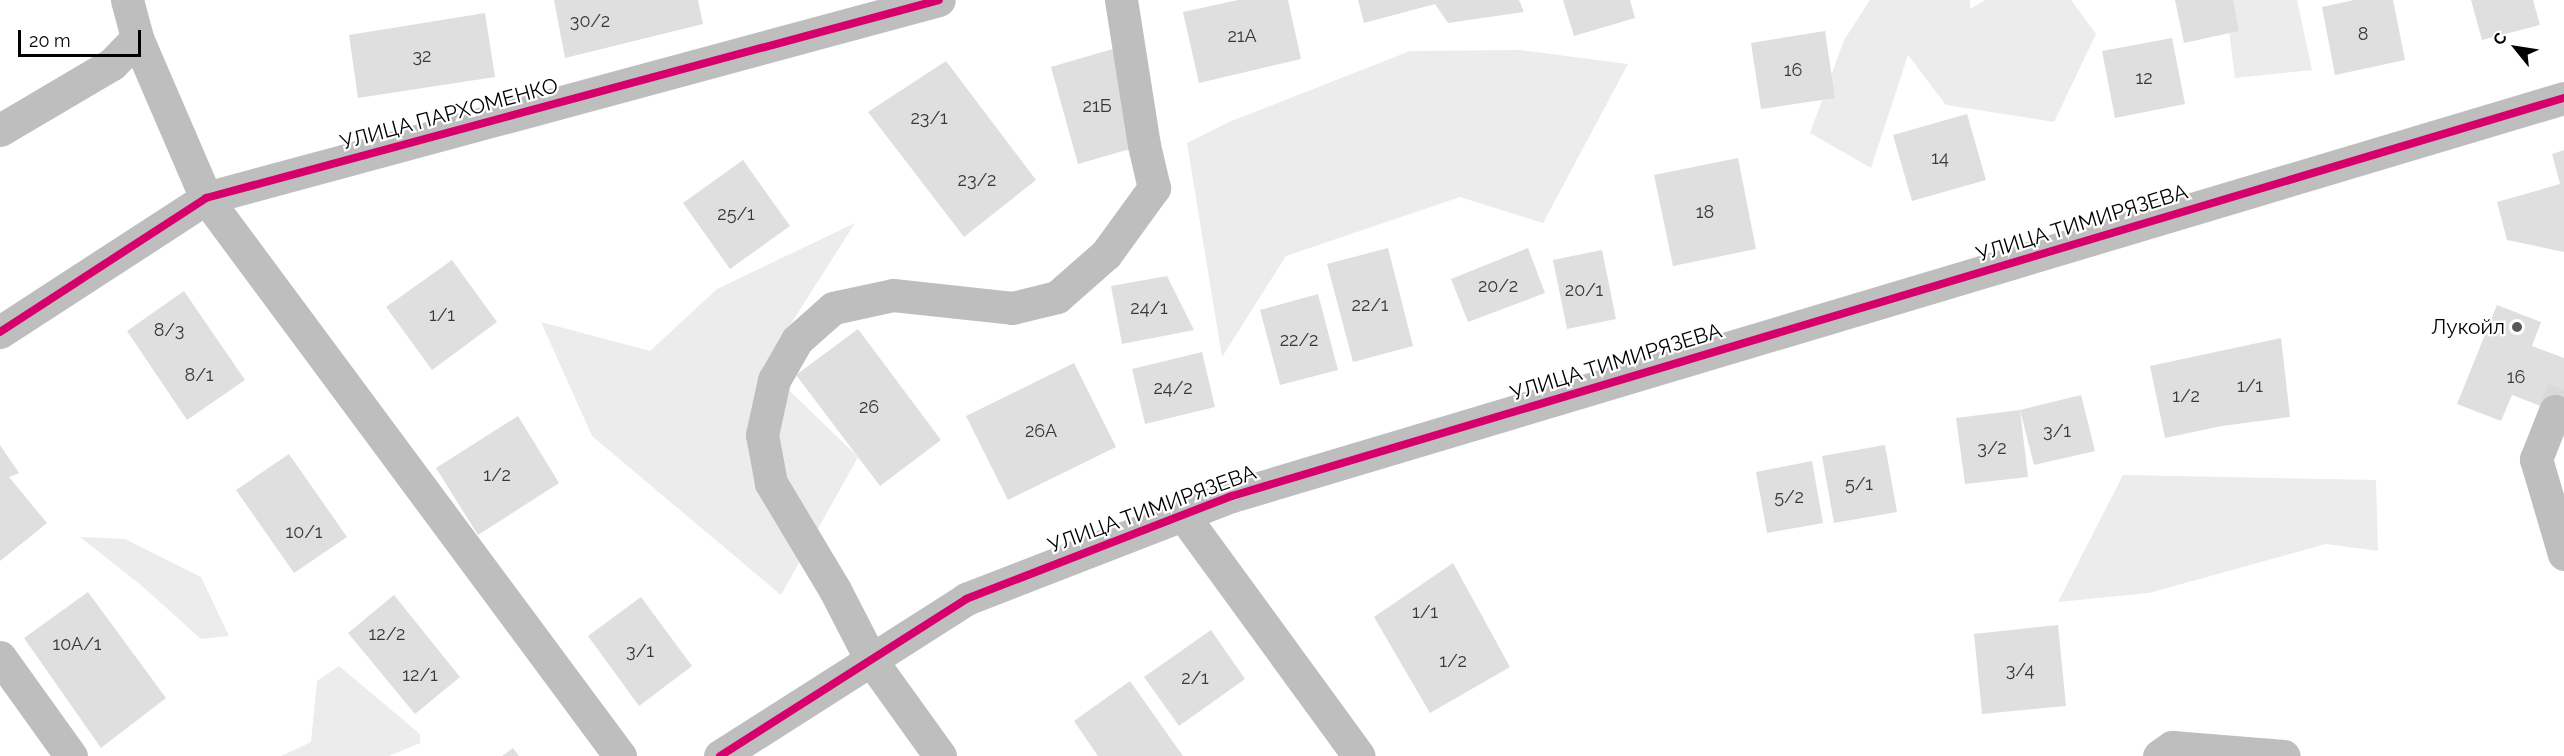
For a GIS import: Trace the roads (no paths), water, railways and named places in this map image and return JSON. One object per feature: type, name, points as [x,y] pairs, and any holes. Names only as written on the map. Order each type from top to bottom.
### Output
[{"type":"street","points":[[127,0],[137,38],[206,198],[620,756]]},
{"type":"street","name":"УЛИЦА ПАРХОМЕНКО","points":[[0,332],[206,198],[939,0]]},
{"type":"street","points":[[940,756],[871,660],[835,590],[771,483],[762,435],[774,380],[797,340],[833,308],[893,295],[1012,308],[1057,297],[1106,254],[1154,188],[1144,145],[1121,0]]},
{"type":"street","points":[[0,130],[112,64],[137,38]]},
{"type":"street","name":"УЛИЦА ТИМИРЯЗЕВА","points":[[720,756],[966,599],[1232,496],[2564,98]]},
{"type":"street","points":[[2555,411],[2536,459],[2564,551]]},
{"type":"street","points":[[1183,514],[1359,756]]},
{"type":"street","points":[[0,657],[71,756]]},
{"type":"street","points":[[2159,756],[2172,747],[2284,756]]},
{"type":"tunnel","points":[[2555,411],[2564,390]]},
{"type":"place","name":"Лукойл","points":[[2517,327]]}]
